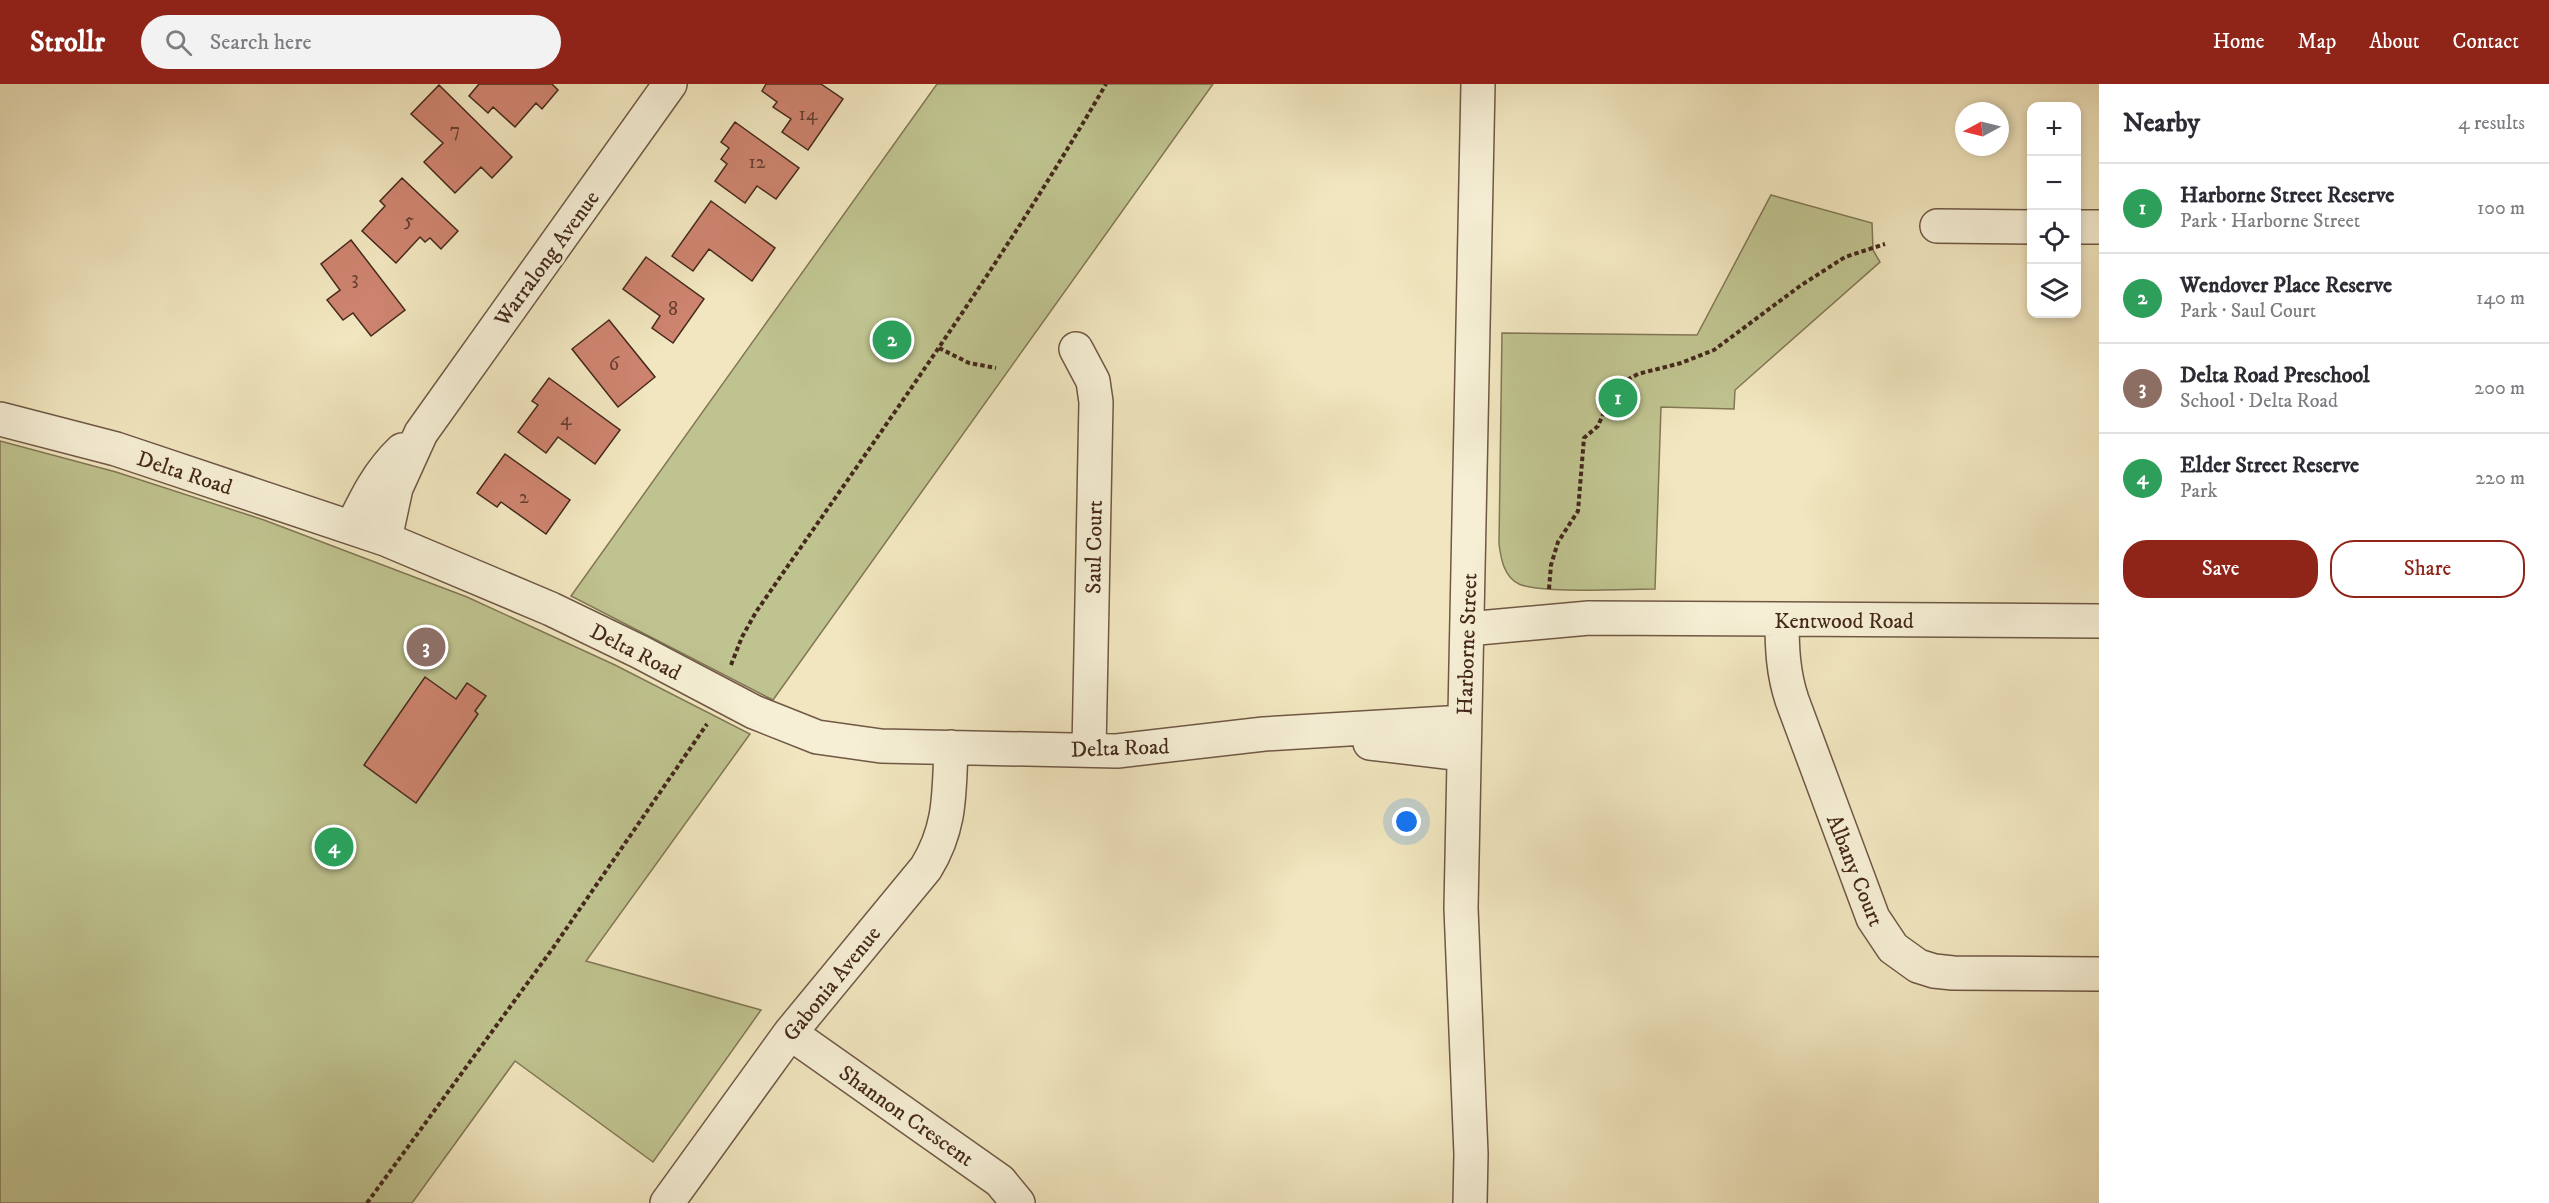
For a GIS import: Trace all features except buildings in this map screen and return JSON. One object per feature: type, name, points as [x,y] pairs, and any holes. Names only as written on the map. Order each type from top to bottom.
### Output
[{"type":"street","name":"Warralong Avenue","points":[[385,539],[396,488],[421,433],[670,84]]},
{"type":"street","name":"Harborne Street","points":[[1470,1203],[1471,1154],[1461,919],[1478,84]]},
{"type":"street","points":[[1937,226],[2027,227]]},
{"type":"street","points":[[2081,227],[2099,227]]},
{"type":"street","name":"Saul Court","points":[[1076,349],[1093,381],[1096,402],[1089,750]]},
{"type":"street","name":"Delta Road","points":[[0,419],[116,449],[385,539],[486,580],[561,614],[783,725],[817,737],[881,746],[1143,750],[1230,738],[1464,722]]},
{"type":"street","name":"Warralong Avenue","points":[[352,527],[370,489],[386,466],[421,433]]},
{"type":"street","name":"Kentwood Road","points":[[1467,615],[1782,620],[2099,621]]},
{"type":"street","name":"Albany Court","points":[[1782,620],[1783,667],[1792,700],[1872,918],[1893,948],[1918,966],[1953,973],[2099,974]]},
{"type":"street","name":"Delta Road","points":[[1294,733],[1463,754]]},
{"type":"street","name":"Gabonia Avenue","points":[[668,1203],[790,1033],[926,868],[938,848],[949,797],[951,747]]},
{"type":"street","name":"Shannon Crescent","points":[[790,1033],[1000,1181],[1018,1203]]},
{"type":"path","points":[[367,1203],[559,938],[699,739],[723,695],[742,637],[756,612],[939,348],[1029,213],[1106,84]]},
{"type":"path","points":[[1549,593],[1551,565],[1558,542],[1578,511],[1584,438],[1598,426],[1610,398],[1625,381],[1638,374],[1681,363],[1714,350],[1800,286],[1845,257],[1885,244]]},
{"type":"path","points":[[939,348],[969,363],[996,369]]},
{"type":"green space","points":[[937,84],[1213,84],[773,700],[571,596]]},
{"type":"green space","points":[[1771,195],[1872,223],[1873,250],[1880,262],[1735,390],[1734,409],[1661,407],[1655,589],[1545,589],[1530,587],[1514,581],[1504,567],[1499,544],[1502,333],[1697,335]]},
{"type":"green space","points":[[0,441],[116,472],[264,520],[467,597],[615,665],[750,734],[586,961],[761,1010],[653,1162],[515,1061],[412,1203],[0,1203]]},
{"type":"place","name":"Wendover Place Reserve","points":[[892,340]]},
{"type":"place","name":"Harborne Street Reserve","points":[[1618,398]]},
{"type":"place","name":"Delta Road Preschool","points":[[426,647]]},
{"type":"place","name":"Elder Street Reserve","points":[[334,847]]}]
